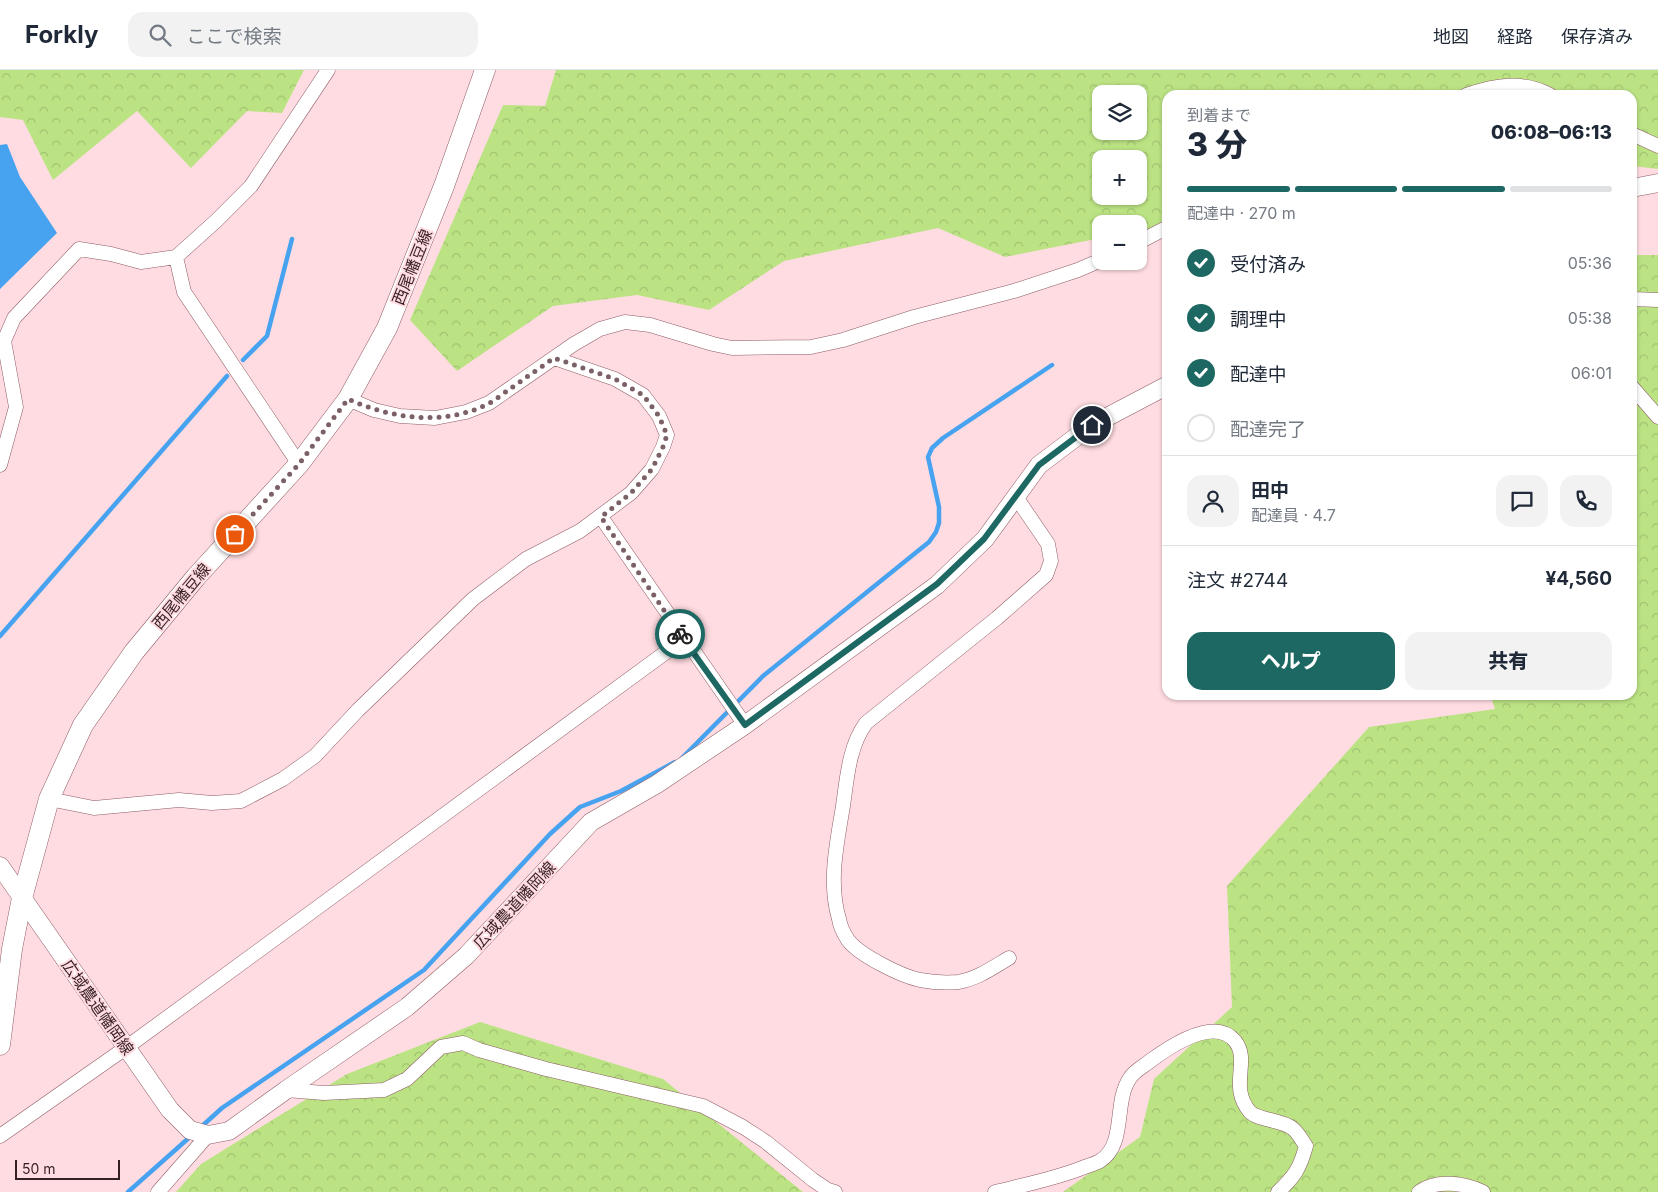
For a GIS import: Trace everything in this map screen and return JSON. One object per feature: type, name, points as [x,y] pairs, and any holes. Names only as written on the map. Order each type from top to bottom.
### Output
[{"type":"main road","name":"西尾幡豆線","points":[[0,1044],[12,949],[22,898],[49,799],[82,725],[134,652],[196,577],[299,464],[348,399],[387,328],[444,186],[484,70]]},
{"type":"street","points":[[0,465],[16,407],[4,341],[14,318],[79,249],[111,254],[141,262],[176,257],[216,222],[252,186],[328,70]]},
{"type":"street","points":[[1481,90],[1490,87],[1518,85],[1540,90]]},
{"type":"street","points":[[1637,136],[1658,146]]},
{"type":"street","points":[[1637,187],[1658,183]]},
{"type":"street","points":[[1147,238],[1162,230]]},
{"type":"street","points":[[176,257],[184,292],[299,464]]},
{"type":"street","points":[[348,399],[369,408],[400,416],[435,418],[466,412],[489,403],[600,329],[625,322],[650,325],[732,348],[811,347],[843,340],[914,317],[1014,291],[1092,264]]},
{"type":"street","points":[[1637,299],[1658,300]]},
{"type":"street","points":[[49,799],[94,808],[180,800],[212,803],[241,801],[282,779],[315,756],[358,710],[473,599],[526,559],[580,531],[631,493],[652,469],[663,447],[667,435],[659,416],[643,395],[615,379],[554,358]]},
{"type":"street","points":[[1009,958],[980,976],[957,982],[919,980],[884,966],[863,953],[848,940],[839,919],[833,886],[836,848],[848,769],[858,734],[866,723],[997,618],[1046,574],[1051,561],[1048,544],[1016,498],[1039,465],[1092,425],[1162,388]]},
{"type":"street","points":[[1637,393],[1658,417]]},
{"type":"street","name":"広域農道幡岡線","points":[[0,866],[170,1110],[202,1133],[229,1131],[408,1007],[466,956],[591,822],[657,784],[741,720],[937,584],[984,539],[1016,498]]},
{"type":"street","points":[[601,517],[741,720]]},
{"type":"street","points":[[0,1136],[127,1047],[684,639]]},
{"type":"street","points":[[994,1192],[1065,1174],[1100,1161],[1111,1150],[1117,1133],[1123,1092],[1130,1077],[1179,1042],[1204,1032],[1223,1033],[1235,1041],[1241,1053],[1240,1092],[1242,1099],[1252,1114],[1293,1128],[1306,1146],[1302,1161],[1294,1177],[1278,1192]]},
{"type":"street","points":[[286,1090],[324,1093],[384,1090],[407,1079],[441,1047],[463,1043],[479,1050],[546,1069],[703,1106],[743,1127],[766,1142],[813,1180],[828,1190],[835,1192]]},
{"type":"street","points":[[158,1192],[202,1133]]},
{"type":"street","points":[[1419,1192],[1446,1183],[1476,1188],[1483,1192]]},
{"type":"green space","points":[[0,70],[304,70],[282,113],[247,111],[191,168],[137,111],[53,180],[23,120],[0,117]]},
{"type":"green space","points":[[556,70],[1658,70],[1658,169],[1637,166],[1637,90],[1162,90],[1162,227],[1147,230],[1147,215],[1092,215],[1092,240],[1005,257],[938,228],[784,261],[709,310],[637,295],[553,306],[457,371],[410,320],[503,105],[545,106]]},
{"type":"green space","points":[[1637,255],[1658,255],[1658,1192],[1063,1192],[1140,1137],[1154,1079],[1232,1007],[1227,886],[1369,727],[1495,709],[1492,700],[1637,700]]},
{"type":"green space","points":[[480,1022],[663,1079],[803,1192],[176,1192],[201,1164],[347,1074]]},
{"type":"water","points":[[7,144],[20,177],[57,233],[0,289],[0,145]]},
{"type":"waterway","points":[[243,360],[267,336],[292,239]]},
{"type":"waterway","points":[[682,758],[763,676],[929,542],[936,532],[939,523],[939,507],[928,457],[932,448],[943,438],[1052,365]]},
{"type":"waterway","points":[[0,636],[227,376]]},
{"type":"waterway","points":[[201,1127],[222,1108],[424,970],[550,834],[580,807],[621,791],[675,762]]},
{"type":"waterway","points":[[128,1192],[191,1136]]},
{"type":"way so far","points":[[235,534],[299,464],[348,399],[374,410],[400,416],[435,418],[466,412],[489,403],[554,358],[615,379],[643,395],[659,416],[667,435],[652,469],[631,493],[601,517],[680,634]]},
{"type":"route","points":[[680,634],[745,725],[937,584],[984,539],[1039,465],[1092,425]]}]
